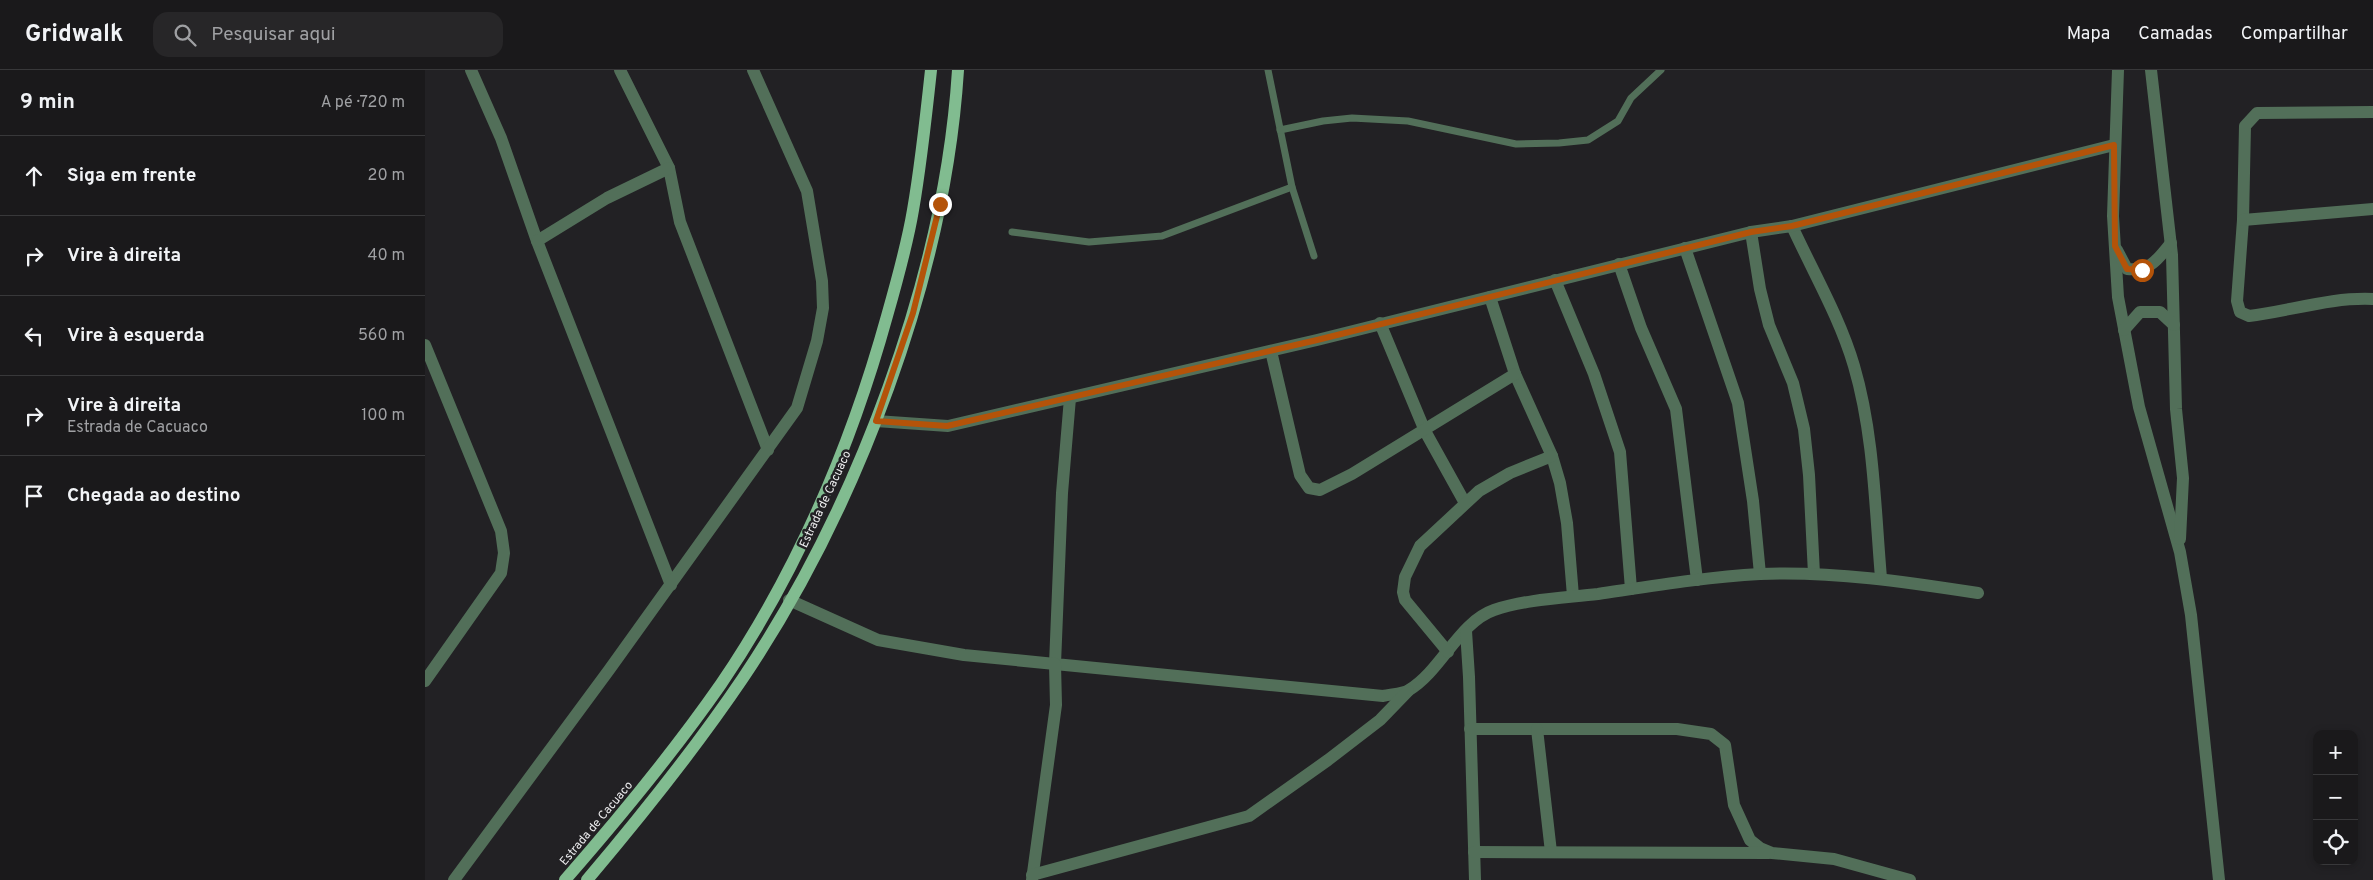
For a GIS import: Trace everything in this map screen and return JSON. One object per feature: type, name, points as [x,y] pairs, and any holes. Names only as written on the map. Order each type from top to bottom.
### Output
[{"type":"main road","name":"Estrada de Cacuaco","points":[[565,880],[634,800],[722,682],[793,563],[825,494],[856,417],[898,279],[913,211],[931,70]]},
{"type":"main road","name":"Estrada de Cacuaco","points":[[587,880],[693,750],[744,676],[837,513],[876,421],[913,313],[940,204],[958,70]]},
{"type":"street","points":[[471,70],[501,138],[537,241],[671,585]]},
{"type":"street","points":[[620,70],[669,168],[680,222],[768,450]]},
{"type":"street","points":[[454,880],[671,585],[797,408],[817,341],[823,308],[822,281],[807,190],[753,70]]},
{"type":"street","points":[[2118,70],[2114,145],[2115,246],[2118,297],[2139,407],[2179,552],[2191,615],[2219,880]]},
{"type":"street","points":[[2151,70],[2171,243],[2176,409],[2183,478],[2179,552]]},
{"type":"street","points":[[2373,112],[2257,114],[2250,119],[2245,126],[2243,220],[2237,301],[2240,312],[2249,316],[2354,298],[2373,299]]},
{"type":"street","points":[[876,421],[947,426],[1271,351],[1751,232],[1792,226],[2114,145]]},
{"type":"street","points":[[537,241],[607,198],[669,168]]},
{"type":"street","points":[[2243,220],[2373,209]]},
{"type":"street","points":[[1792,226],[1845,340],[1854,366],[1866,415],[1881,578]]},
{"type":"street","points":[[1751,232],[1760,289],[1769,325],[1793,383],[1804,429],[1809,475],[1814,574]]},
{"type":"street","points":[[2115,246],[2127,269],[2142,270],[2157,260],[2171,243]]},
{"type":"street","points":[[1685,248],[1739,403],[1753,502],[1760,574]]},
{"type":"street","points":[[1619,264],[1641,328],[1676,409],[1697,580]]},
{"type":"street","points":[[1555,280],[1594,374],[1612,423],[1620,452],[1631,589]]},
{"type":"street","points":[[1490,297],[1515,374],[1552,456],[1565,503],[1573,596]]},
{"type":"street","points":[[2124,330],[2140,312],[2161,312],[2174,324]]},
{"type":"street","points":[[1380,323],[1425,431],[1465,503]]},
{"type":"street","points":[[425,346],[501,531],[505,553],[501,573],[425,681]]},
{"type":"street","points":[[1271,351],[1300,475],[1309,488],[1320,490],[1352,474],[1425,431],[1515,374]]},
{"type":"street","points":[[1070,398],[1062,493],[1055,664],[1056,704],[1032,878],[1249,816],[1328,760],[1380,720],[1408,691],[1433,670],[1466,630],[1492,611],[1525,603],[1573,596],[1760,574],[1814,574],[1881,578],[1978,593]]},
{"type":"street","points":[[1448,652],[1405,600],[1403,592],[1405,577],[1420,546],[1479,491],[1510,473],[1552,456]]},
{"type":"street","points":[[789,600],[878,640],[964,656],[1383,696],[1408,691]]},
{"type":"street","points":[[1466,630],[1475,880]]},
{"type":"street","points":[[1470,728],[1677,729],[1711,734],[1725,745],[1734,805],[1750,840],[1760,848],[1772,853]]},
{"type":"street","points":[[1537,729],[1551,852]]},
{"type":"street","points":[[1474,852],[1772,853],[1834,859],[1910,880]]},
{"type":"lane","points":[[1268,70],[1279,130],[1293,187],[1314,256]]},
{"type":"lane","points":[[1279,130],[1323,120],[1352,118],[1408,121],[1516,144],[1588,140],[1618,121],[1631,98],[1661,70]]},
{"type":"lane","points":[[1012,232],[1089,242],[1162,236],[1293,187]]},
{"type":"route","points":[[940,204],[913,313],[876,421],[947,426],[1317,340],[1751,232],[1792,226],[2114,145],[2113,216],[2115,246],[2127,269],[2142,270]]}]
